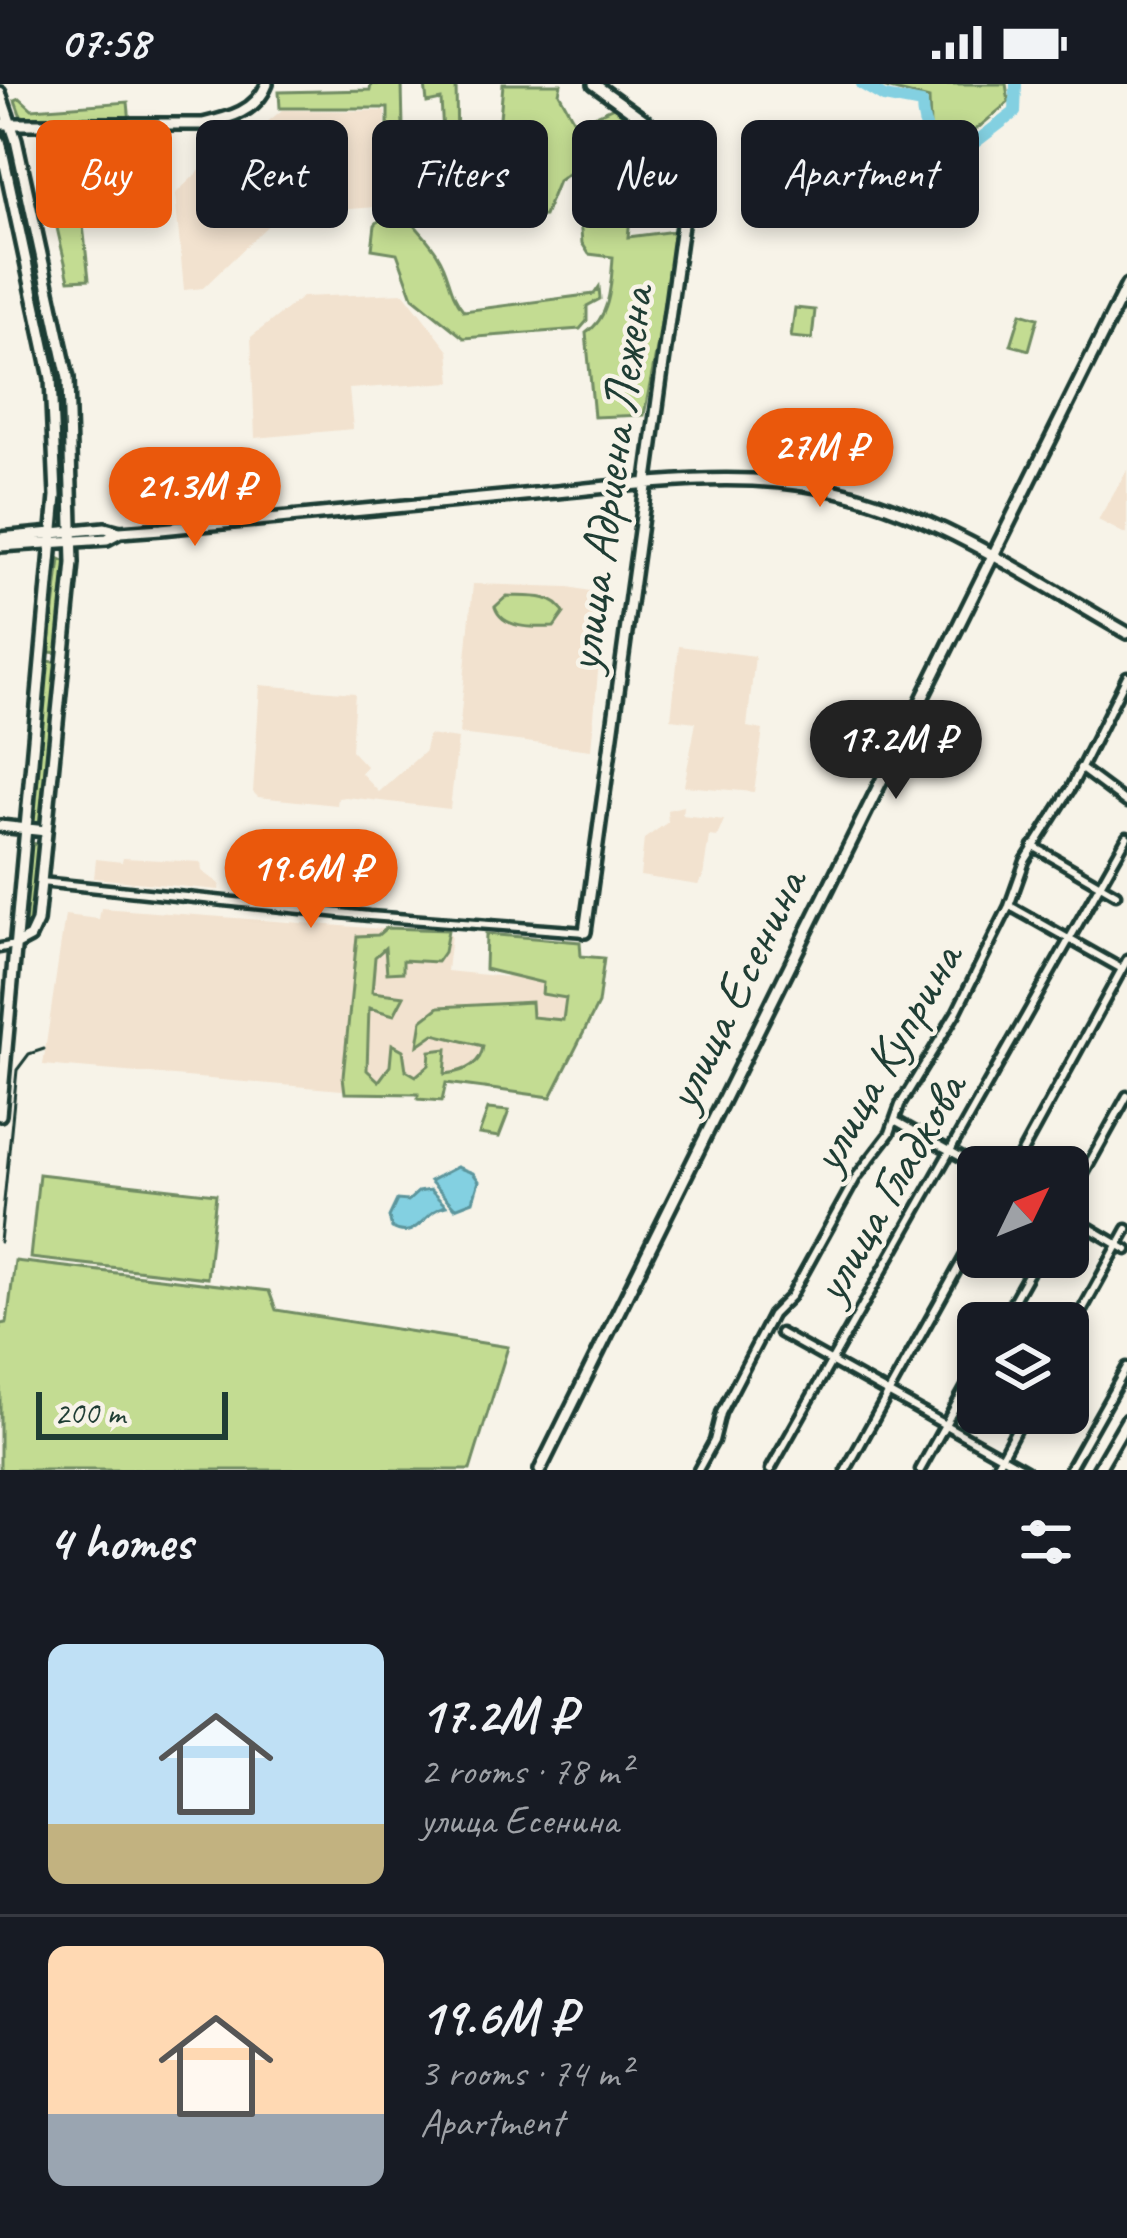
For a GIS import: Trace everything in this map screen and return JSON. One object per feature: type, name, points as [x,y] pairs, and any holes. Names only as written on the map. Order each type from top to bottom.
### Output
[{"type":"main road","points":[[5,124],[203,124],[232,117],[254,104],[266,84]]},
{"type":"main road","name":"улица Адриена Лежена","points":[[585,932],[691,159],[594,84]]},
{"type":"main road","points":[[0,93],[68,378],[72,537],[41,881],[34,931],[15,946]]},
{"type":"main road","points":[[0,141],[51,379],[56,490],[0,1115]]},
{"type":"main road","name":"улица Есенина","points":[[540,1470],[1127,285]]},
{"type":"main road","points":[[0,542],[72,537],[105,528],[119,532],[742,479],[817,486],[896,508],[1127,633]]},
{"type":"main road","points":[[0,542],[50,520],[56,490]]},
{"type":"main road","points":[[29,533],[53,538]]},
{"type":"main road","points":[[44,657],[64,659]]},
{"type":"main road","points":[[0,826],[46,831]]},
{"type":"main road","points":[[1098,1470],[1127,1420]]},
{"type":"street","name":"улица Куприна","points":[[698,1470],[714,1442],[721,1413],[772,1315],[791,1296],[956,1013],[1033,846],[1127,676]]},
{"type":"street","points":[[1080,768],[1127,803]]},
{"type":"street","name":"улица Гладкова","points":[[770,1470],[1127,838]]},
{"type":"street","points":[[1033,846],[1116,894]]},
{"type":"street","points":[[41,881],[369,916],[585,932]]},
{"type":"street","points":[[1009,906],[1122,969]]},
{"type":"street","points":[[0,948],[15,946]]},
{"type":"street","points":[[1025,1146],[1127,960]]},
{"type":"street","points":[[1089,1164],[1127,1096]]},
{"type":"street","points":[[896,1121],[957,1155]]},
{"type":"street","points":[[1089,1227],[1127,1250]]},
{"type":"street","points":[[1087,1302],[1127,1229]]},
{"type":"street","points":[[846,1470],[957,1270]]},
{"type":"street","points":[[780,1334],[1026,1470]]},
{"type":"street","points":[[1069,1470],[1127,1367]]},
{"type":"street","points":[[920,1470],[957,1403]]},
{"type":"street","points":[[994,1470],[1014,1434]]},
{"type":"shaded area","points":[[282,110],[385,111],[385,120],[372,120],[372,207],[348,209],[348,120],[270,120]]},
{"type":"shaded area","points":[[196,174],[196,228],[265,228],[203,288],[184,290],[175,194]]},
{"type":"shaded area","points":[[404,293],[449,351],[452,382],[349,389],[353,429],[255,438],[251,337],[302,297]]},
{"type":"shaded area","points":[[1127,470],[1127,535],[1098,520]]},
{"type":"shaded area","points":[[473,584],[569,587],[605,594],[591,750],[459,734]]},
{"type":"shaded area","points":[[679,646],[755,656],[747,727],[763,730],[754,792],[684,786],[696,722],[671,719]]},
{"type":"shaded area","points":[[260,685],[355,693],[351,750],[366,766],[361,773],[379,792],[425,751],[428,735],[458,739],[450,809],[346,797],[338,798],[337,805],[258,797],[253,792]]},
{"type":"shaded area","points":[[683,806],[682,815],[724,820],[717,837],[709,836],[703,877],[698,885],[640,876],[644,839],[668,822],[667,810]]},
{"type":"shaded area","points":[[123,858],[201,862],[202,871],[220,884],[219,890],[94,878],[96,859],[122,862]]},
{"type":"shaded area","points":[[101,908],[451,934],[447,971],[506,977],[510,948],[604,958],[598,1004],[551,1097],[445,1083],[354,1091],[43,1065],[65,915],[99,919]]},
{"type":"green space","points":[[371,84],[402,84],[403,120],[388,120],[388,108],[280,108],[279,92],[370,90]]},
{"type":"green space","points":[[425,84],[456,84],[457,120],[442,120],[441,100],[427,103]]},
{"type":"green space","points":[[503,84],[561,84],[559,93],[574,120],[572,171],[558,181],[548,206],[548,120],[500,120]]},
{"type":"green space","points":[[871,84],[1006,84],[1009,102],[979,127],[979,120],[930,120],[929,99]]},
{"type":"green space","points":[[20,98],[32,109],[128,102],[130,120],[29,121],[20,114],[15,100]]},
{"type":"green space","points":[[616,106],[625,120],[585,120]]},
{"type":"green space","points":[[57,228],[83,228],[89,279],[69,280]]},
{"type":"green space","points":[[375,228],[418,228],[434,248],[464,311],[594,294],[599,287],[600,299],[587,306],[587,321],[580,329],[464,338],[413,297],[397,253],[372,249]]},
{"type":"green space","points":[[581,228],[629,228],[628,237],[675,231],[644,415],[594,417],[586,333],[605,309],[613,257],[589,254]]},
{"type":"green space","points":[[795,308],[815,310],[812,339],[791,337]]},
{"type":"green space","points":[[1021,313],[1038,318],[1029,350],[1011,345]]},
{"type":"green space","points":[[60,559],[66,568],[59,653],[49,652]]},
{"type":"green space","points":[[507,596],[547,599],[564,613],[554,627],[511,623],[495,607]]},
{"type":"green space","points":[[46,661],[56,662],[40,824],[31,824]]},
{"type":"green space","points":[[28,843],[39,844],[33,915],[22,936]]},
{"type":"green space","points":[[386,928],[448,930],[437,962],[403,960],[403,972],[387,973],[385,948],[375,957],[372,992],[404,996],[394,1015],[369,1008],[367,1070],[379,1081],[390,1066],[392,1044],[403,1050],[406,1070],[416,1076],[429,1065],[430,1051],[447,1049],[445,1074],[464,1070],[479,1059],[483,1046],[434,1034],[418,1045],[422,1020],[439,1007],[531,1002],[532,1017],[563,1020],[566,998],[542,994],[543,983],[485,969],[486,934],[580,942],[581,956],[604,958],[598,1004],[551,1097],[446,1083],[442,1101],[418,1099],[418,1094],[345,1093],[357,936],[378,935]]},
{"type":"green space","points":[[488,1109],[509,1111],[499,1137],[479,1134]]},
{"type":"green space","points":[[39,1174],[216,1194],[207,1278],[30,1258]]},
{"type":"green space","points":[[15,1261],[269,1291],[276,1310],[508,1347],[470,1470],[0,1470],[0,1324],[7,1323]]},
{"type":"water","points":[[457,1167],[479,1181],[473,1201],[455,1208],[430,1181]]},
{"type":"water","points":[[430,1190],[446,1206],[408,1231],[392,1228],[389,1217],[397,1200],[408,1201]]},
{"type":"waterway","points":[[862,84],[884,97],[922,104],[930,136],[956,157],[1015,112],[1016,84]]},
{"type":"tram line","points":[[0,1242],[17,1070],[29,1054],[44,1049]]}]
